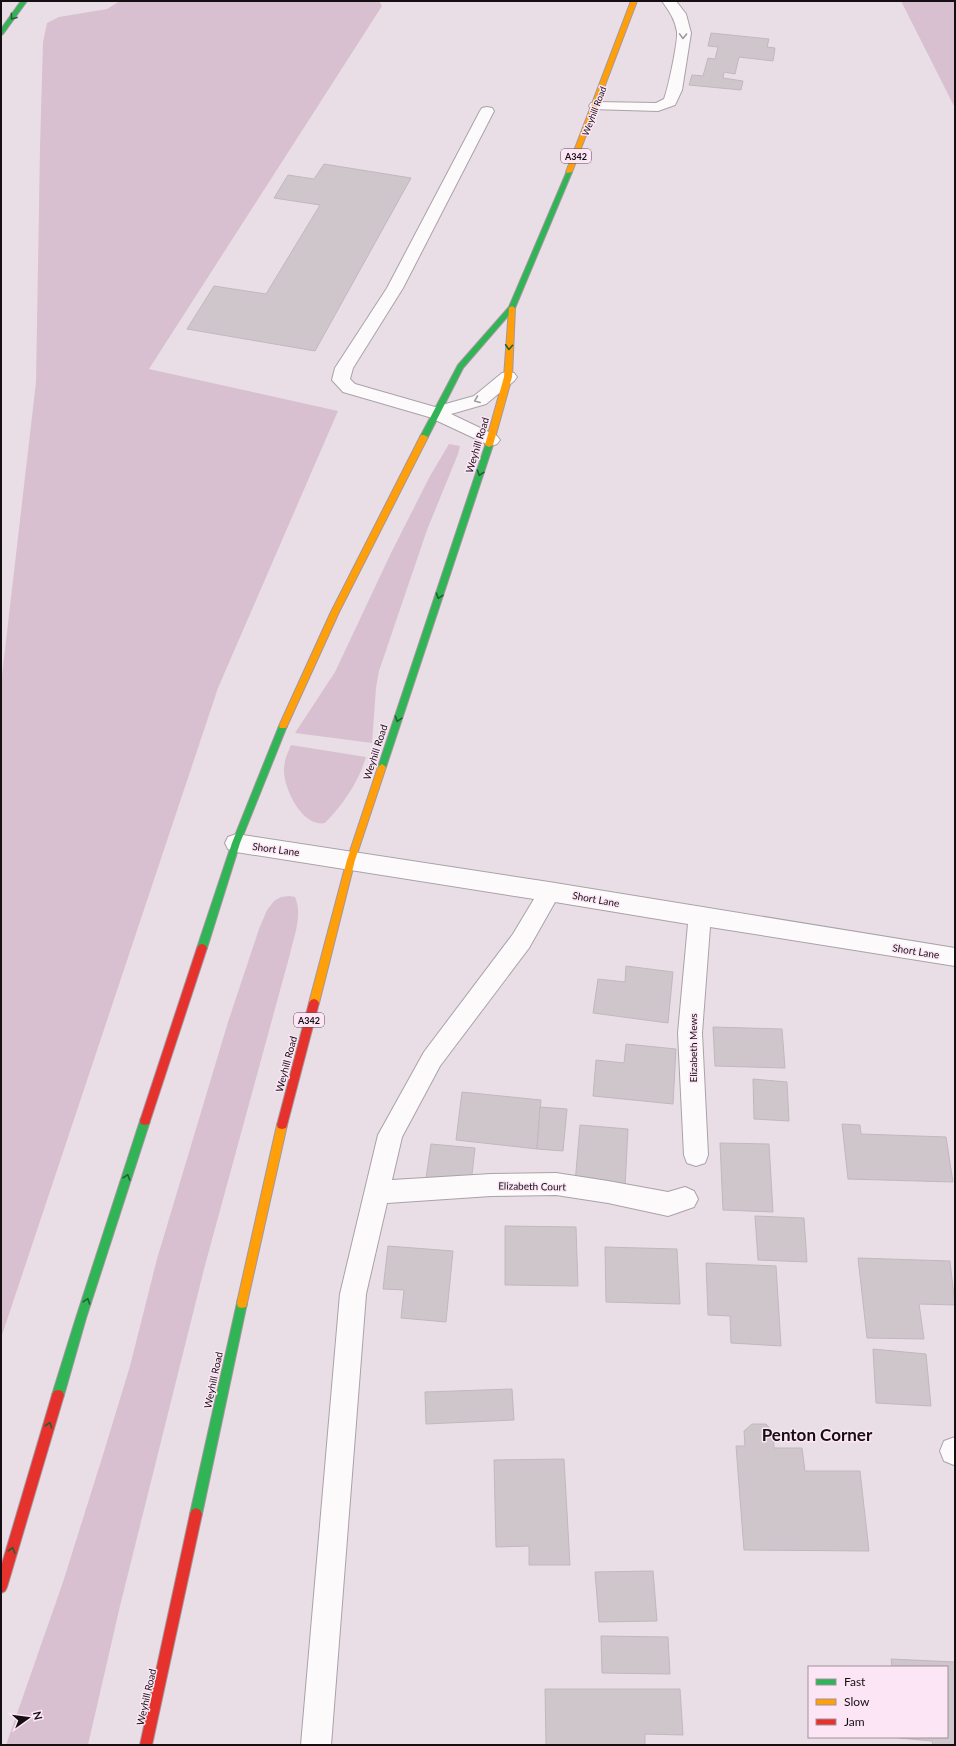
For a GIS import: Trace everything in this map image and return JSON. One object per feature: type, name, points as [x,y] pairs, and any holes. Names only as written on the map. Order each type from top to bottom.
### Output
[{"type":"main road","points":[[1,33],[24,1]]},
{"type":"main road","name":"Weyhill Road","points":[[1,1587],[81,1318],[236,843],[284,724],[326,633],[435,413],[460,367],[512,308],[596,106],[634,1]]},
{"type":"main road","name":"Weyhill Road","points":[[146,1745],[275,1151],[351,860],[491,440],[508,377],[512,308]]},
{"type":"street","points":[[596,106],[658,107],[670,102],[675,90],[684,33],[679,14],[669,1]]},
{"type":"street","points":[[487,112],[395,288],[344,368],[341,380],[349,388],[435,413],[491,440]]},
{"type":"street","points":[[435,413],[480,400],[508,377]]},
{"type":"street","name":"Short Lane","points":[[236,843],[549,891],[700,917],[955,957]]},
{"type":"street","points":[[316,1745],[353,1294],[390,1136],[432,1059],[521,941],[539,912],[549,891]]},
{"type":"street","name":"Elizabeth Mews","points":[[696,1155],[690,1033],[700,917]]},
{"type":"street","name":"Elizabeth Court","points":[[377,1192],[491,1185],[556,1184],[608,1192],[668,1204],[685,1199]]},
{"type":"shaded area","points":[[120,1],[379,1],[382,6],[149,369],[338,411],[218,688],[1,1338],[1,684],[36,382],[43,42],[47,23],[59,17],[107,9]]},
{"type":"shaded area","points":[[901,1],[955,1],[955,108]]},
{"type":"shaded area","points":[[449,444],[460,446],[458,454],[427,530],[379,671],[376,688],[372,743],[295,733],[335,672],[391,553],[430,476]]},
{"type":"shaded area","points":[[291,745],[366,757],[355,784],[325,823],[317,823],[309,819],[302,813],[291,796],[287,786],[284,766],[285,759]]},
{"type":"shaded area","points":[[281,897],[295,897],[297,904],[298,918],[295,933],[204,1269],[120,1606],[88,1745],[6,1745],[63,1582],[102,1458],[130,1366],[157,1259],[228,1022],[259,929],[267,910],[274,901]]},
{"type":"building","points":[[711,33],[769,39],[767,47],[775,48],[773,61],[739,57],[735,74],[724,72],[723,78],[743,81],[741,90],[689,85],[692,75],[703,76],[708,58],[715,59],[718,47],[708,46]]},
{"type":"building","points":[[324,164],[411,178],[315,351],[187,329],[214,286],[266,294],[320,205],[274,198],[288,175],[314,179]]},
{"type":"building","points":[[626,966],[673,972],[668,1023],[593,1013],[598,979],[625,982]]},
{"type":"building","points":[[713,1027],[782,1029],[785,1068],[715,1066]]},
{"type":"building","points":[[626,1044],[676,1049],[673,1104],[593,1096],[596,1060],[624,1063]]},
{"type":"building","points":[[753,1079],[787,1082],[789,1121],[754,1119]]},
{"type":"building","points":[[462,1092],[541,1100],[537,1149],[456,1140]]},
{"type":"building","points":[[540,1107],[567,1109],[563,1151],[537,1149]]},
{"type":"building","points":[[842,1124],[860,1125],[861,1134],[946,1137],[953,1182],[848,1179]]},
{"type":"building","points":[[580,1125],[628,1129],[625,1187],[575,1183]]},
{"type":"building","points":[[720,1143],[769,1144],[773,1212],[723,1210]]},
{"type":"building","points":[[431,1144],[475,1148],[471,1183],[426,1178]]},
{"type":"building","points":[[755,1216],[804,1218],[807,1262],[758,1260]]},
{"type":"building","points":[[505,1226],[576,1227],[578,1286],[505,1285]]},
{"type":"building","points":[[388,1246],[453,1251],[446,1322],[401,1318],[404,1290],[383,1289]]},
{"type":"building","points":[[605,1247],[677,1249],[680,1304],[606,1302]]},
{"type":"building","points":[[858,1258],[950,1261],[955,1305],[919,1304],[924,1339],[867,1338]]},
{"type":"building","points":[[706,1263],[776,1266],[781,1346],[731,1343],[730,1316],[708,1315]]},
{"type":"building","points":[[873,1349],[926,1354],[931,1406],[876,1403]]},
{"type":"building","points":[[512,1389],[514,1420],[426,1424],[425,1392]]},
{"type":"building","points":[[752,1424],[766,1424],[773,1432],[774,1448],[802,1448],[805,1471],[860,1471],[869,1551],[744,1550],[736,1446],[745,1446],[744,1431]]},
{"type":"building","points":[[564,1459],[570,1565],[529,1565],[529,1546],[496,1547],[494,1460]]},
{"type":"building","points":[[653,1571],[657,1621],[599,1622],[595,1572]]},
{"type":"building","points":[[601,1636],[668,1637],[670,1674],[602,1673]]},
{"type":"building","points":[[891,1659],[955,1662],[955,1745],[933,1745],[932,1741],[899,1738],[948,1738],[948,1666],[892,1666]]},
{"type":"building","points":[[545,1689],[680,1689],[683,1735],[645,1734],[645,1745],[546,1745]]},
{"type":"traffic: fast","points":[[1,33],[24,1]]},
{"type":"traffic: fast","points":[[424,437],[460,367],[512,308],[569,172]]},
{"type":"traffic: fast","points":[[382,767],[489,445]]},
{"type":"traffic: fast","points":[[202,948],[236,843],[283,726]]},
{"type":"traffic: fast","points":[[58,1395],[81,1318],[145,1121]]},
{"type":"traffic: fast","points":[[196,1514],[242,1303]]},
{"type":"traffic: slow","points":[[569,172],[634,1]]},
{"type":"traffic: slow","points":[[489,445],[508,377],[512,308]]},
{"type":"traffic: slow","points":[[283,726],[335,612],[424,437]]},
{"type":"traffic: slow","points":[[314,1003],[351,860],[382,767]]},
{"type":"traffic: slow","points":[[242,1303],[282,1125]]},
{"type":"traffic: jam","points":[[145,1121],[202,948]]},
{"type":"traffic: jam","points":[[282,1125],[314,1003]]},
{"type":"traffic: jam","points":[[1,1587],[58,1395]]},
{"type":"traffic: jam","points":[[146,1745],[196,1514]]},
{"type":"district","name":"Penton Corner","points":[[817,1434]]}]
